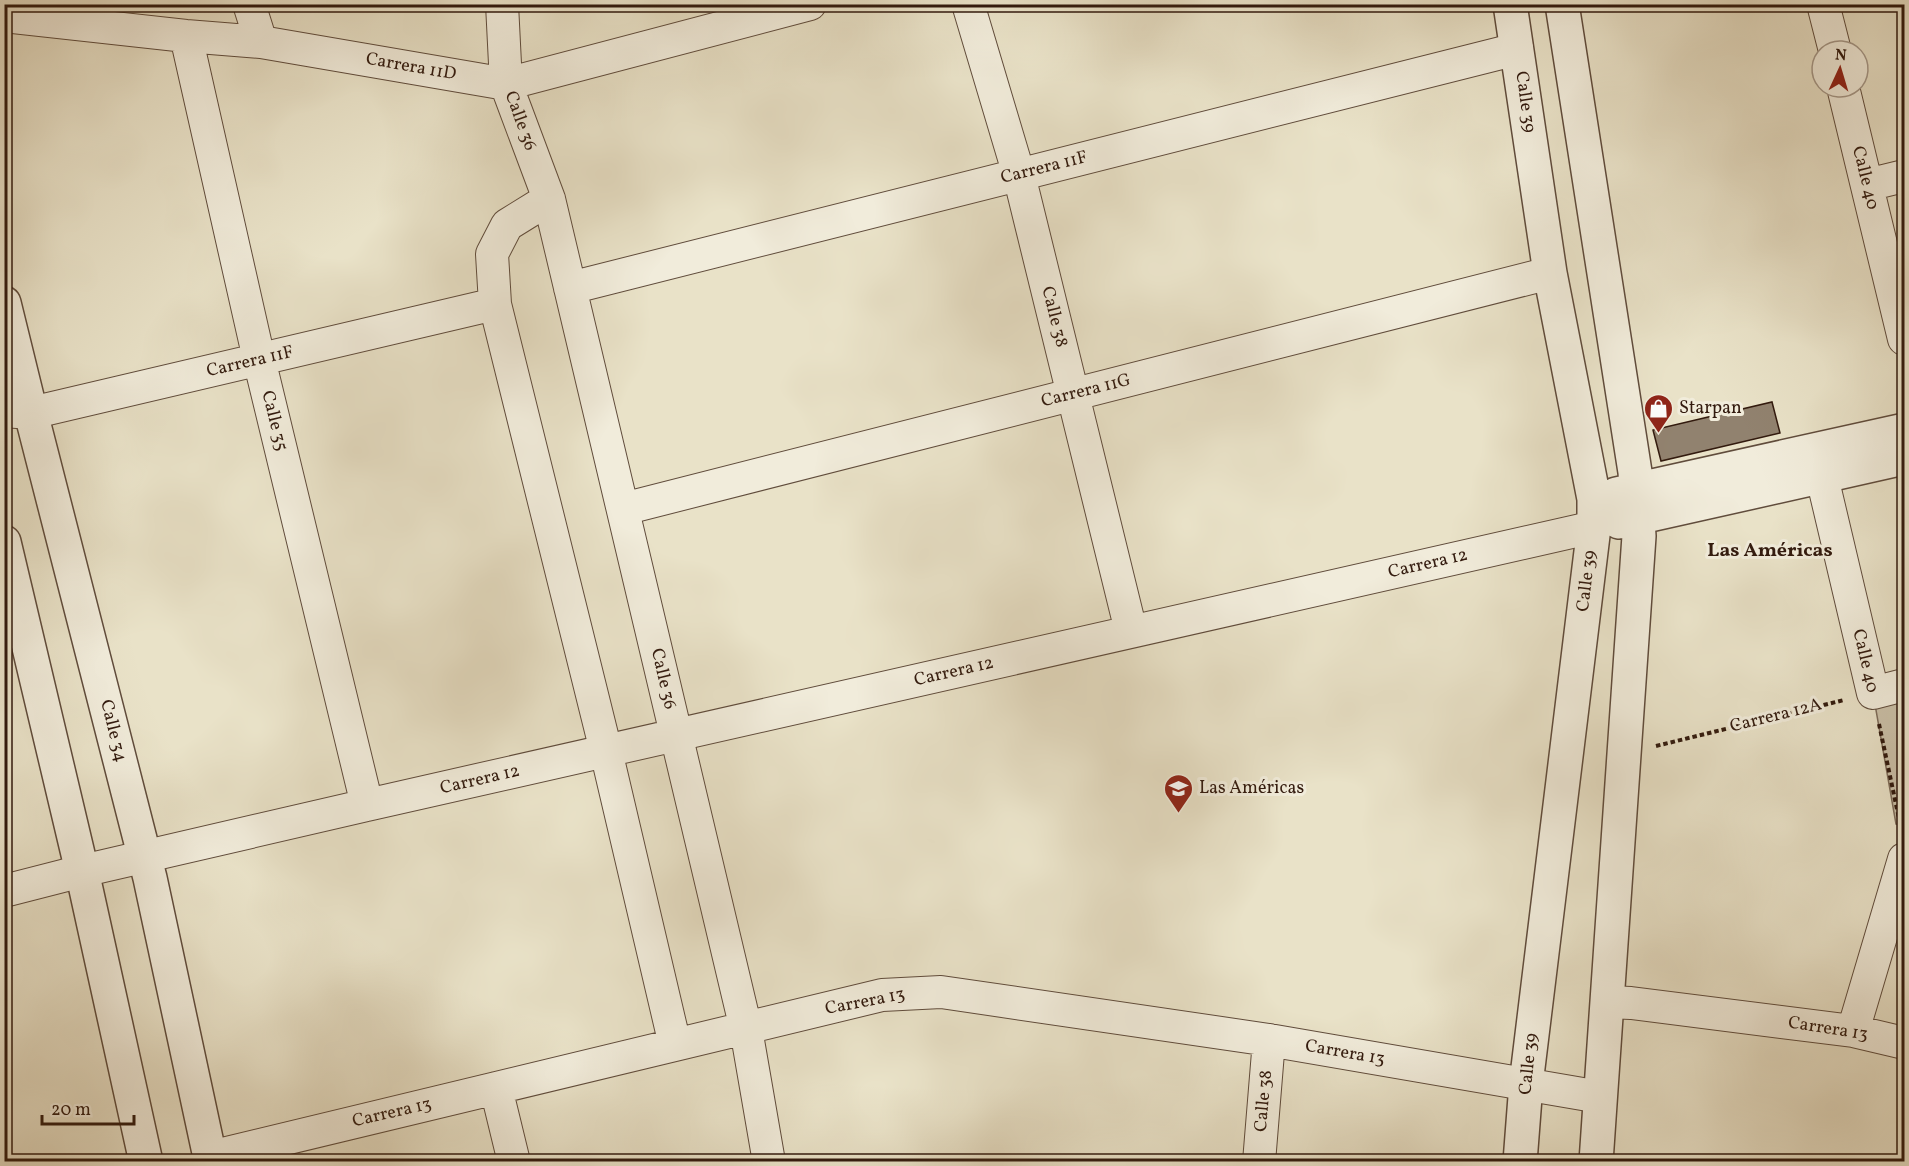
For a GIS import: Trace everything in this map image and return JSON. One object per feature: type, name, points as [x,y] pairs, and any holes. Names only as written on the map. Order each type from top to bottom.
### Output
[{"type":"street","points":[[249,4],[261,42]]},
{"type":"street","name":"Calle 36","points":[[502,4],[506,84],[549,199],[747,1029],[769,1161]]},
{"type":"street","name":"Carrera 11D","points":[[4,16],[261,42],[506,84],[746,13],[810,4]]},
{"type":"street","name":"Calle 38","points":[[968,4],[1019,175],[1131,631]]},
{"type":"street","name":"Calle 39","points":[[1510,4],[1550,273],[1594,513],[1526,1084],[1520,1161]]},
{"type":"street","points":[[1562,4],[1638,504],[1638,560],[1596,1161]]},
{"type":"street","points":[[1823,4],[1832,39]]},
{"type":"street","name":"Calle 35","points":[[186,36],[259,359],[367,805]]},
{"type":"street","name":"Carrera 11F","points":[[570,288],[1517,49]]},
{"type":"street","name":"Calle 40","points":[[1846,99],[1905,339]]},
{"type":"street","points":[[1867,185],[1905,176]]},
{"type":"street","points":[[549,199],[507,225],[492,254],[495,304],[606,751],[675,1045]]},
{"type":"street","name":"Carrera 11G","points":[[623,509],[1550,273]]},
{"type":"street","name":"Calle 34","points":[[4,303],[18,412],[145,857],[210,1159]]},
{"type":"street","name":"Carrera 11F","points":[[18,412],[495,304]]},
{"type":"street","name":"Carrera 12","points":[[1638,504],[1905,430]]},
{"type":"street","name":"Carrera 12","points":[[4,891],[367,805],[1131,631],[1594,513],[1638,504],[1822,477],[1905,458]]},
{"type":"street","name":"Calle 40","points":[[1822,477],[1873,693]]},
{"type":"street","points":[[4,542],[10,592],[82,871],[146,1161]]},
{"type":"street","points":[[1873,693],[1905,685]]},
{"type":"street","points":[[1853,1031],[1903,847]]},
{"type":"street","name":"Carrera 13","points":[[210,1159],[882,996],[941,992],[1269,1040],[1600,1097]]},
{"type":"street","name":"Carrera 13","points":[[1607,1002],[1631,1003],[1853,1031],[1905,1043]]},
{"type":"street","name":"Calle 38","points":[[1259,1161],[1269,1040]]},
{"type":"street","points":[[496,1088],[514,1161]]},
{"type":"path","name":"Carrera 12A","points":[[1648,747],[1873,693]]},
{"type":"path","name":"Calle 40","points":[[1873,693],[1903,847]]},
{"type":"shaded area","points":[[1904,685],[1904,825],[1896,824],[1873,693]]},
{"type":"building","points":[[1772,402],[1780,433],[1661,461],[1653,430]]},
{"type":"place","name":"Starpan","points":[[1658,434]]},
{"type":"place","name":"Las Américas","points":[[1178,814]]},
{"type":"district","name":"Las Américas","points":[[1770,551]]}]
